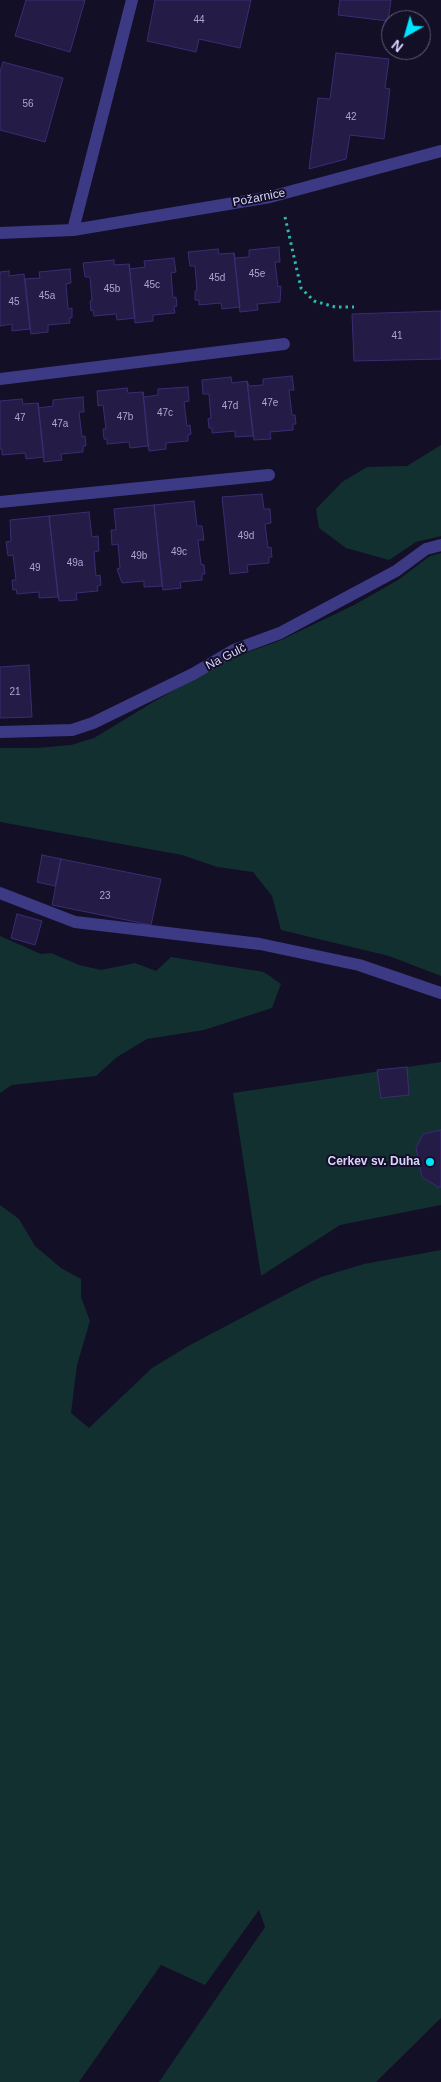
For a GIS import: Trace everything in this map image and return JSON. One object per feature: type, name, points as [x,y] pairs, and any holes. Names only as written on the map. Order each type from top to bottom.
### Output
[{"type":"street","points":[[73,230],[132,0]]},
{"type":"street","name":"Požarnice","points":[[0,233],[73,230],[280,195],[441,150]]},
{"type":"street","points":[[0,379],[284,344]]},
{"type":"street","points":[[0,502],[269,475]]},
{"type":"street","name":"Na Gulč","points":[[0,732],[72,730],[93,723],[193,674],[234,650],[280,633],[396,571],[426,550],[441,545]]},
{"type":"street","points":[[0,893],[74,922],[260,944],[359,965],[441,993]]},
{"type":"path","points":[[280,195],[301,288],[314,301],[335,307],[354,307]]},
{"type":"green space","points":[[441,445],[441,536],[416,542],[389,560],[346,548],[319,528],[316,509],[342,482],[367,467],[407,466]]},
{"type":"green space","points":[[441,553],[441,976],[389,956],[281,930],[272,896],[253,872],[217,867],[182,855],[0,822],[0,748],[37,748],[71,745],[94,738],[234,657],[279,641],[354,605],[398,580],[430,556]]},
{"type":"green space","points":[[0,936],[41,954],[51,953],[79,965],[101,970],[135,963],[156,971],[171,957],[264,972],[281,984],[272,1008],[204,1030],[147,1039],[117,1057],[96,1076],[12,1085],[0,1093]]},
{"type":"green space","points":[[441,1062],[441,1130],[423,1134],[416,1148],[422,1177],[441,1187],[441,1205],[340,1225],[261,1276],[233,1093]]},
{"type":"green space","points":[[0,1205],[19,1219],[35,1246],[61,1268],[81,1279],[81,1297],[90,1321],[77,1365],[71,1413],[89,1428],[152,1368],[190,1345],[300,1287],[321,1277],[364,1264],[441,1250],[441,2018],[376,2082],[159,2082],[265,1927],[259,1910],[205,1985],[161,1965],[79,2082],[0,2082]]},
{"type":"building","points":[[26,0],[85,0],[70,52],[15,36]]},
{"type":"building","points":[[155,0],[251,0],[240,48],[199,39],[196,52],[147,41]]},
{"type":"building","points":[[340,0],[391,0],[390,10],[381,10],[381,20],[338,15]]},
{"type":"building","points":[[336,53],[389,60],[385,88],[390,89],[384,139],[350,135],[346,159],[309,169],[318,98],[330,99]]},
{"type":"building","points":[[3,62],[63,78],[45,142],[0,130],[0,72]]},
{"type":"building","points":[[279,247],[280,262],[275,262],[278,287],[281,286],[280,302],[257,304],[258,310],[240,312],[234,253],[235,258],[249,257],[249,250]]},
{"type":"building","points":[[218,249],[219,254],[234,253],[240,307],[222,309],[221,303],[199,305],[199,300],[195,300],[195,291],[197,291],[195,266],[190,266],[188,252]]},
{"type":"building","points":[[174,258],[176,272],[171,273],[173,298],[176,297],[177,306],[174,307],[175,313],[153,315],[153,321],[135,323],[129,264],[130,269],[145,267],[144,261]]},
{"type":"building","points":[[114,260],[114,265],[129,264],[135,318],[117,320],[116,314],[94,316],[93,310],[91,311],[90,277],[85,277],[83,263]]},
{"type":"building","points":[[70,269],[71,283],[66,284],[68,309],[72,308],[72,318],[69,318],[70,323],[48,325],[48,332],[31,334],[25,279],[40,278],[39,272]]},
{"type":"building","points":[[9,271],[9,276],[24,274],[30,329],[12,331],[12,324],[0,326],[0,272]]},
{"type":"building","points":[[441,311],[441,359],[354,361],[352,314]]},
{"type":"building","points":[[292,376],[294,390],[289,390],[292,415],[295,415],[296,424],[293,424],[293,430],[270,432],[271,439],[254,440],[247,381],[249,386],[263,385],[263,379]]},
{"type":"building","points":[[231,377],[232,383],[247,381],[253,436],[235,437],[235,431],[212,433],[212,428],[209,428],[208,419],[211,418],[209,394],[203,394],[202,380]]},
{"type":"building","points":[[188,387],[189,401],[184,402],[187,426],[190,425],[191,434],[188,435],[188,441],[166,443],[166,449],[149,451],[143,392],[144,397],[158,395],[158,389]]},
{"type":"building","points":[[127,388],[128,393],[143,392],[148,446],[130,448],[129,442],[107,444],[107,439],[104,439],[103,429],[106,429],[103,405],[98,406],[97,391]]},
{"type":"building","points":[[83,397],[84,412],[79,412],[82,437],[85,436],[86,446],[83,446],[83,452],[61,454],[62,460],[44,462],[38,403],[39,408],[53,406],[53,400]]},
{"type":"building","points":[[22,399],[23,404],[38,403],[44,457],[26,459],[25,453],[2,455],[2,449],[0,449],[0,401]]},
{"type":"building","points":[[262,494],[264,509],[270,509],[271,523],[265,524],[268,548],[271,547],[272,557],[269,557],[269,563],[247,565],[248,572],[230,574],[222,497]]},
{"type":"building","points":[[194,501],[197,526],[202,526],[204,540],[198,540],[201,564],[204,565],[205,574],[202,574],[202,580],[180,582],[181,588],[163,590],[154,505]]},
{"type":"building","points":[[154,505],[162,586],[144,587],[144,581],[122,583],[117,569],[120,568],[118,544],[112,545],[111,530],[116,530],[114,509]]},
{"type":"building","points":[[89,512],[92,537],[98,536],[99,551],[94,552],[96,576],[100,575],[101,585],[97,586],[98,591],[76,593],[77,600],[59,601],[49,516]]},
{"type":"building","points":[[49,516],[58,597],[39,598],[39,592],[17,594],[16,589],[13,590],[12,580],[16,580],[13,555],[8,556],[6,542],[11,541],[10,520]]},
{"type":"building","points":[[29,665],[32,717],[0,718],[0,667]]},
{"type":"building","points":[[42,855],[61,859],[55,886],[37,882]]},
{"type":"building","points":[[61,859],[161,879],[151,925],[52,905]]},
{"type":"building","points":[[17,914],[42,921],[35,945],[11,938]]},
{"type":"building","points":[[407,1067],[409,1095],[381,1098],[377,1070]]},
{"type":"building","name":"Cerkev sv. Duha","points":[[441,1130],[441,1187],[438,1187],[422,1177],[416,1148],[423,1134]]},
{"type":"place","name":"Cerkev sv. Duha","points":[[430,1162]]}]
